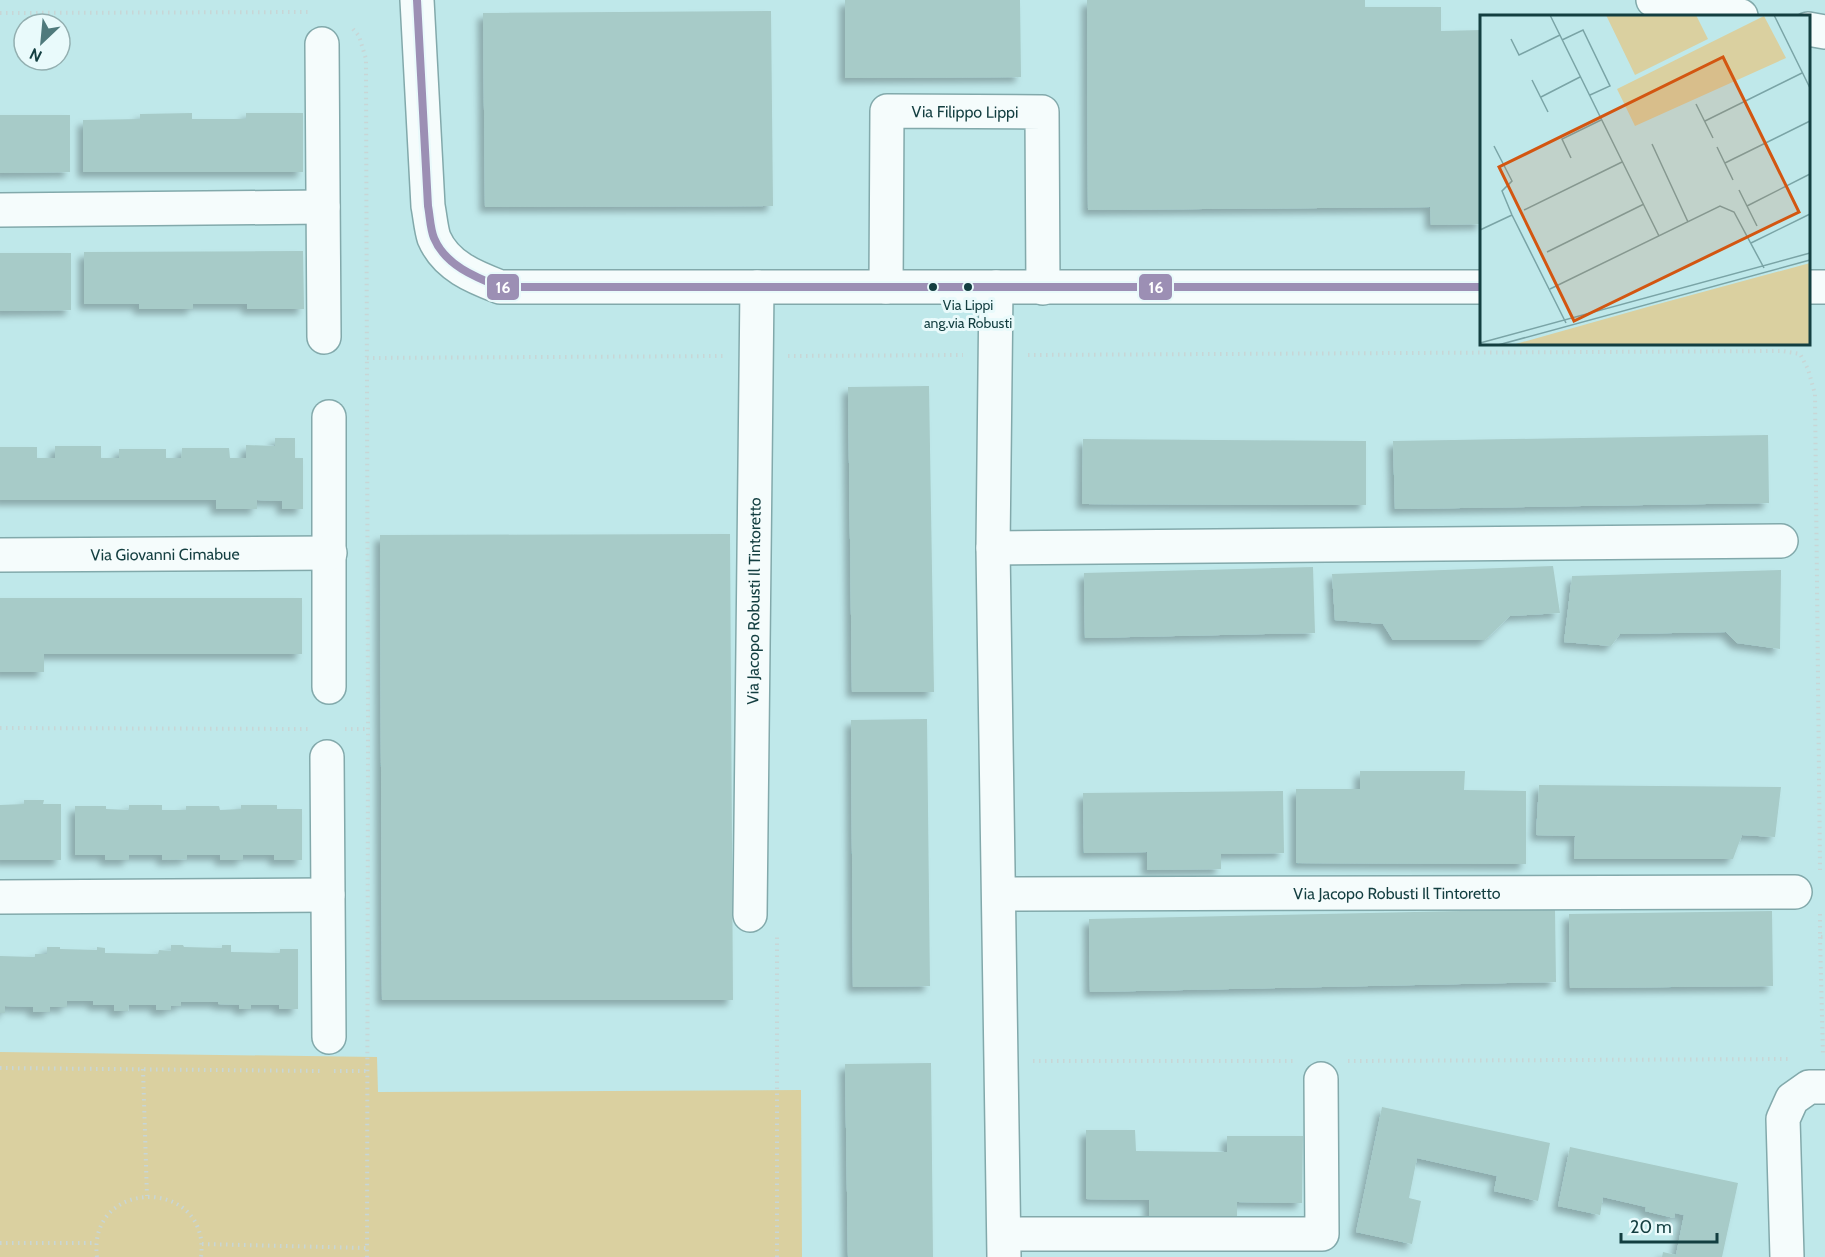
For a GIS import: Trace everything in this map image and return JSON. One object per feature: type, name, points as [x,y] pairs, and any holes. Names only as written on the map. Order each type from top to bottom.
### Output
[{"type":"street","points":[[417,0],[428,206],[434,238],[450,261],[469,275],[500,287],[1480,288]]},
{"type":"street","points":[[1653,0],[1736,15]]},
{"type":"street","points":[[1810,29],[1825,32]]},
{"type":"street","points":[[322,44],[324,337]]},
{"type":"street","name":"Via Filippo Lippi","points":[[886,288],[887,111],[899,111],[1042,112],[1043,288]]},
{"type":"street","points":[[0,210],[323,207]]},
{"type":"street","name":"Via Jacopo Robusti Il Tintoretto","points":[[750,915],[758,287]]},
{"type":"street","points":[[996,287],[993,548],[1004,1245],[1322,1234],[1324,1067]]},
{"type":"street","points":[[329,417],[329,687]]},
{"type":"street","points":[[993,548],[1781,542]]},
{"type":"street","name":"Via Giovanni Cimabue","points":[[0,555],[330,553]]},
{"type":"street","points":[[324,743],[329,1037]]},
{"type":"street","name":"Via Jacopo Robusti Il Tintoretto","points":[[999,894],[1808,885]]},
{"type":"street","points":[[0,897],[328,895]]},
{"type":"street","points":[[1787,1257],[1783,1119],[1792,1099],[1824,1073]]},
{"type":"path","points":[[367,358],[1782,351],[1800,354],[1808,369],[1815,394],[1808,885]]},
{"type":"path","points":[[0,728],[324,743]]},
{"type":"path","points":[[344,729],[368,729]]},
{"type":"path","points":[[1820,914],[1823,937],[1824,1073]]},
{"type":"path","points":[[1025,1060],[1043,1063],[1324,1067],[1799,1058]]},
{"type":"path","points":[[0,1068],[367,1071]]},
{"type":"path","points":[[143,1069],[147,1196]]},
{"type":"path","points":[[97,1257],[96,1243],[101,1224],[113,1210],[129,1200],[147,1196],[165,1198],[187,1212],[197,1227],[202,1244],[201,1257]]},
{"type":"path","points":[[0,1243],[96,1243]]},
{"type":"path","points":[[202,1244],[367,1248]]},
{"type":"shaded area","points":[[0,1052],[377,1057],[378,1092],[801,1090],[802,1257],[0,1257]]},
{"type":"building","points":[[845,0],[1020,0],[1021,77],[845,78]]},
{"type":"building","points":[[1087,0],[1365,0],[1365,7],[1441,7],[1441,31],[1480,30],[1480,224],[1431,225],[1430,207],[1088,210]]},
{"type":"building","points":[[771,11],[773,206],[485,207],[483,13]]},
{"type":"building","points":[[192,113],[192,119],[246,119],[246,113],[303,113],[303,172],[83,172],[83,120],[140,119],[140,114]]},
{"type":"building","points":[[0,115],[70,115],[70,172],[0,173]]},
{"type":"building","points":[[303,251],[304,309],[247,309],[247,304],[193,304],[193,309],[139,309],[139,304],[84,304],[84,252]]},
{"type":"building","points":[[0,253],[71,253],[71,310],[0,311]]},
{"type":"building","points":[[929,386],[934,692],[852,692],[848,387]]},
{"type":"building","points":[[1768,435],[1769,503],[1395,509],[1393,441]]},
{"type":"building","points":[[275,438],[295,438],[295,458],[303,458],[303,509],[282,509],[282,501],[257,500],[257,509],[216,509],[216,500],[0,500],[0,447],[37,447],[37,458],[55,458],[55,446],[101,446],[101,458],[119,458],[119,449],[166,449],[166,458],[181,458],[182,448],[229,448],[230,458],[246,458],[246,445],[275,446]]},
{"type":"building","points":[[1083,439],[1366,441],[1366,505],[1082,504]]},
{"type":"building","points":[[730,534],[733,1000],[382,1000],[380,535]]},
{"type":"building","points":[[1553,566],[1560,613],[1510,616],[1485,640],[1393,640],[1383,624],[1335,620],[1332,574]]},
{"type":"building","points":[[1313,567],[1315,633],[1085,638],[1084,573]]},
{"type":"building","points":[[1781,570],[1780,649],[1737,643],[1726,632],[1620,634],[1611,646],[1564,642],[1572,576]]},
{"type":"building","points":[[0,598],[302,598],[302,654],[44,654],[44,672],[0,672]]},
{"type":"building","points":[[927,719],[930,986],[853,987],[851,720]]},
{"type":"building","points":[[1360,771],[1465,771],[1464,790],[1526,791],[1526,864],[1296,863],[1296,789],[1360,789]]},
{"type":"building","points":[[1539,785],[1781,787],[1775,837],[1742,835],[1733,859],[1574,859],[1575,836],[1536,835]]},
{"type":"building","points":[[1283,791],[1284,853],[1221,854],[1221,869],[1147,870],[1147,852],[1084,853],[1083,793]]},
{"type":"building","points":[[24,800],[44,800],[43,804],[61,804],[61,860],[0,860],[0,805],[24,804]]},
{"type":"building","points":[[129,805],[162,805],[162,810],[186,810],[186,806],[219,806],[220,810],[241,809],[241,805],[277,805],[277,809],[302,809],[302,860],[274,860],[274,855],[243,855],[243,860],[220,860],[220,855],[187,855],[187,859],[162,860],[162,855],[129,855],[129,860],[105,860],[105,855],[75,855],[75,806],[106,806],[106,809],[129,810]]},
{"type":"building","points":[[1555,909],[1556,982],[1090,992],[1089,919]]},
{"type":"building","points":[[1772,911],[1773,986],[1570,988],[1569,914]]},
{"type":"building","points":[[171,945],[222,948],[222,945],[231,945],[231,952],[280,953],[280,949],[298,949],[298,1009],[279,1009],[279,1005],[251,1005],[251,1009],[239,1009],[239,1005],[218,1004],[218,1002],[181,1002],[181,1006],[171,1006],[171,1010],[156,1010],[156,1005],[129,1005],[128,1011],[114,1011],[114,1005],[93,1005],[93,1001],[67,1001],[67,1007],[50,1007],[50,1012],[33,1012],[33,1007],[5,1006],[5,1013],[0,1013],[0,956],[35,957],[35,954],[47,954],[47,947],[97,950],[97,947],[105,948],[105,953],[158,954],[159,950],[171,951]]},
{"type":"building","points":[[931,1063],[933,1257],[848,1257],[845,1064]]},
{"type":"building","points":[[1382,1107],[1550,1143],[1538,1201],[1494,1191],[1497,1176],[1417,1158],[1409,1198],[1421,1201],[1412,1244],[1356,1232]]},
{"type":"building","points":[[1086,1130],[1135,1130],[1136,1151],[1227,1152],[1227,1136],[1303,1136],[1302,1203],[1237,1202],[1237,1217],[1149,1216],[1149,1200],[1086,1199]]},
{"type":"building","points":[[1570,1147],[1738,1183],[1722,1257],[1662,1257],[1663,1252],[1676,1255],[1684,1215],[1675,1213],[1674,1218],[1645,1211],[1646,1207],[1603,1197],[1600,1215],[1558,1206]]},
{"type":"transit line","name":"16","points":[[417,0],[428,206],[433,234],[445,256],[453,263],[500,287],[1480,287]]},
{"type":"place","name":"Via Lippi ang.via Robusti","points":[[968,287]]}]
